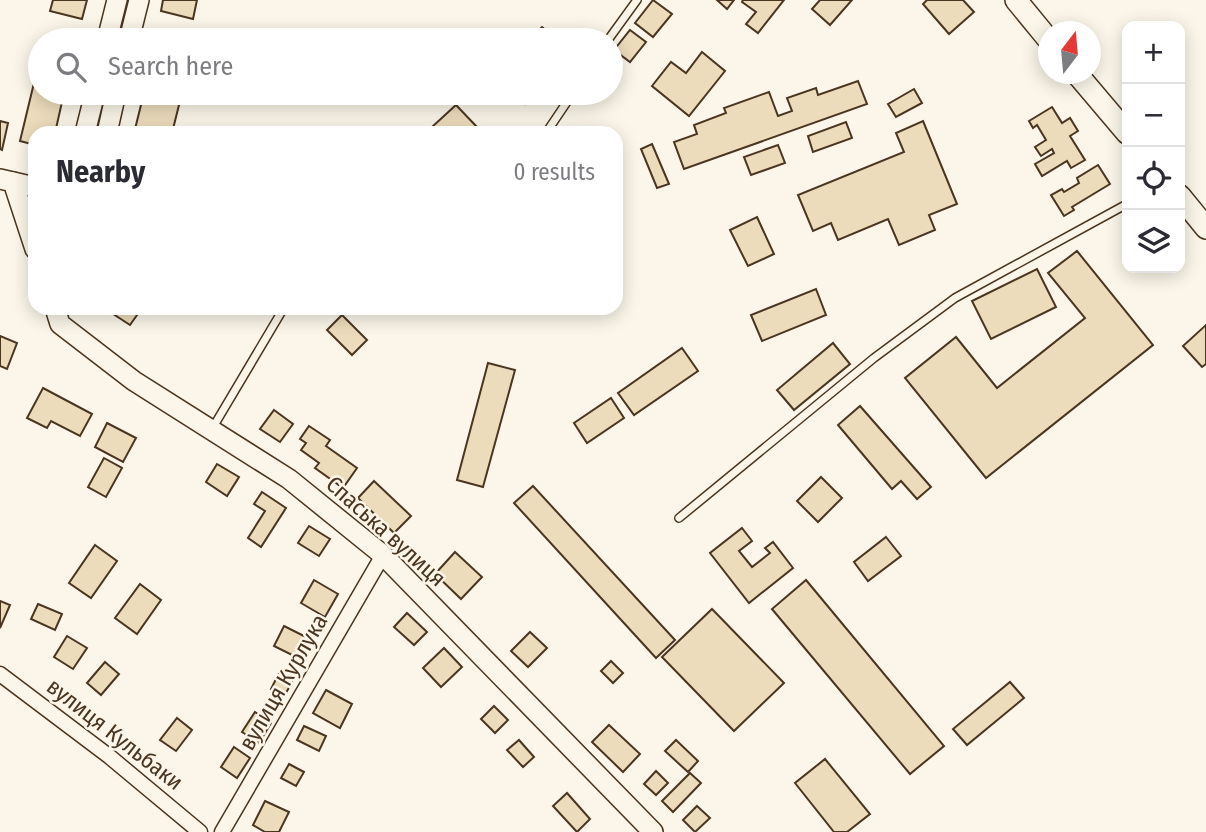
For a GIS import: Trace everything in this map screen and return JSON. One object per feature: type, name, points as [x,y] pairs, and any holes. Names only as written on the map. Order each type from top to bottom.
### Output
[{"type":"main road","points":[[1016,0],[1038,27]]},
{"type":"main road","points":[[1085,84],[1122,128]]},
{"type":"main road","points":[[1185,202],[1206,228]]},
{"type":"street","points":[[110,28],[117,0]]},
{"type":"street","points":[[132,28],[139,0]]},
{"type":"street","points":[[87,126],[92,105]]},
{"type":"street","points":[[109,126],[113,105]]},
{"type":"street","points":[[6,181],[28,186]]},
{"type":"street","points":[[6,181],[28,233]]},
{"type":"street","name":"Спаська вулиця","points":[[61,315],[134,381],[289,479],[383,555],[653,832]]},
{"type":"street","name":"вулиця Курлука","points":[[222,832],[383,555]]},
{"type":"street","name":"вулиця Кульбаки","points":[[0,674],[110,757],[200,832]]},
{"type":"lane","points":[[617,28],[638,0]]},
{"type":"lane","points":[[551,126],[565,105]]},
{"type":"lane","points":[[679,518],[874,358],[954,298],[1122,207]]},
{"type":"lane","points":[[212,430],[280,315]]},
{"type":"building","points":[[53,0],[87,0],[82,19],[50,11]]},
{"type":"building","points":[[163,0],[197,0],[193,19],[161,11]]},
{"type":"building","points":[[653,0],[672,14],[653,37],[635,23]]},
{"type":"building","points":[[717,0],[734,0],[727,9]]},
{"type":"building","points":[[784,0],[758,33],[746,24],[756,12],[742,2]]},
{"type":"building","points":[[820,0],[852,0],[830,25],[812,9]]},
{"type":"building","points":[[927,0],[963,0],[974,12],[949,34],[923,4]]},
{"type":"building","points":[[630,30],[646,42],[630,62],[623,57],[623,39]]},
{"type":"building","points":[[702,52],[725,71],[689,116],[652,86],[671,62],[686,73]]},
{"type":"building","points":[[858,81],[867,104],[684,169],[674,142],[697,134],[694,125],[726,113],[724,108],[769,92],[778,116],[792,111],[787,98],[816,88],[818,95]]},
{"type":"building","points":[[914,89],[922,103],[896,117],[888,104]]},
{"type":"building","points":[[29,105],[61,105],[57,126],[28,126],[28,143],[20,141]]},
{"type":"building","points":[[141,105],[179,105],[174,126],[136,126]]},
{"type":"building","points":[[456,105],[476,126],[433,126]]},
{"type":"building","points":[[1052,107],[1062,123],[1070,118],[1078,131],[1070,136],[1085,160],[1071,168],[1067,161],[1042,176],[1035,164],[1054,153],[1052,149],[1041,156],[1035,147],[1046,140],[1037,125],[1033,128],[1029,121]]},
{"type":"building","points":[[0,121],[8,123],[2,150],[0,149]]},
{"type":"building","points":[[923,121],[957,204],[929,215],[935,230],[899,245],[888,219],[838,240],[831,223],[813,231],[798,195],[904,152],[896,133]]},
{"type":"building","points":[[846,122],[852,138],[813,152],[808,136]]},
{"type":"building","points":[[652,144],[669,184],[657,188],[641,149]]},
{"type":"building","points":[[778,145],[785,163],[751,175],[744,157]]},
{"type":"building","points":[[1098,165],[1110,184],[1072,207],[1074,210],[1064,216],[1051,195],[1062,189],[1064,192],[1079,183],[1077,178]]},
{"type":"building","points":[[757,217],[774,254],[748,266],[730,230]]},
{"type":"building","points":[[1077,251],[1153,345],[986,478],[905,378],[956,337],[997,388],[1085,318],[1048,273]]},
{"type":"building","points":[[1037,269],[1056,307],[991,339],[972,301]]},
{"type":"building","points":[[816,289],[826,315],[762,341],[751,315]]},
{"type":"building","points":[[115,315],[137,315],[130,325]]},
{"type":"building","points":[[342,315],[367,340],[352,355],[327,330]]},
{"type":"building","points":[[1206,325],[1206,364],[1202,367],[1183,346]]},
{"type":"building","points":[[0,336],[17,343],[7,369],[0,366]]},
{"type":"building","points":[[833,343],[850,364],[794,410],[777,390]]},
{"type":"building","points":[[682,348],[698,371],[634,415],[618,393]]},
{"type":"building","points":[[488,363],[515,370],[483,487],[457,480]]},
{"type":"building","points":[[43,388],[92,414],[80,436],[51,421],[47,428],[27,418]]},
{"type":"building","points":[[611,398],[624,418],[587,443],[574,423]]},
{"type":"building","points":[[860,406],[931,487],[917,499],[901,481],[892,489],[838,425]]},
{"type":"building","points":[[274,410],[293,424],[280,442],[260,429]]},
{"type":"building","points":[[107,423],[136,438],[123,462],[95,447]]},
{"type":"building","points":[[309,426],[330,440],[326,446],[357,468],[343,488],[315,468],[319,463],[301,450],[306,443],[300,439]]},
{"type":"building","points":[[104,458],[122,468],[106,497],[88,487]]},
{"type":"building","points":[[217,464],[239,477],[227,496],[206,482]]},
{"type":"building","points":[[821,477],[842,498],[818,522],[797,501]]},
{"type":"building","points":[[374,481],[411,516],[394,533],[358,498]]},
{"type":"building","points":[[533,486],[675,640],[656,658],[514,503]]},
{"type":"building","points":[[262,492],[286,508],[261,547],[248,538],[265,511],[254,504]]},
{"type":"building","points":[[309,526],[330,539],[319,556],[298,543]]},
{"type":"building","points":[[742,528],[752,541],[739,551],[752,567],[770,553],[765,548],[773,542],[793,568],[749,603],[710,553]]},
{"type":"building","points":[[886,537],[901,556],[868,581],[854,562]]},
{"type":"building","points":[[95,545],[117,561],[91,598],[69,583]]},
{"type":"building","points":[[455,552],[482,577],[461,599],[435,574]]},
{"type":"building","points":[[314,580],[338,594],[325,617],[301,603]]},
{"type":"building","points":[[806,580],[944,746],[910,774],[772,609]]},
{"type":"building","points":[[140,584],[161,600],[137,634],[115,618]]},
{"type":"building","points":[[0,601],[10,605],[0,628]]},
{"type":"building","points":[[38,604],[62,614],[55,630],[31,619]]},
{"type":"building","points":[[712,609],[784,683],[734,731],[662,657]]},
{"type":"building","points":[[407,613],[427,632],[414,645],[394,627]]},
{"type":"building","points":[[284,626],[312,640],[302,660],[274,646]]},
{"type":"building","points":[[530,632],[547,648],[528,667],[511,651]]},
{"type":"building","points":[[67,636],[87,648],[73,669],[54,657]]},
{"type":"building","points":[[444,648],[462,667],[441,687],[423,668]]},
{"type":"building","points":[[611,661],[623,673],[613,683],[601,671]]},
{"type":"building","points":[[105,662],[119,674],[101,695],[87,683]]},
{"type":"building","points":[[281,669],[295,676],[285,695],[271,689]]},
{"type":"building","points":[[1010,682],[1024,698],[967,745],[953,729]]},
{"type":"building","points":[[326,690],[352,704],[340,728],[313,713]]},
{"type":"building","points":[[494,706],[508,720],[495,733],[481,719]]},
{"type":"building","points":[[255,712],[271,723],[259,743],[242,732]]},
{"type":"building","points":[[177,718],[192,730],[176,751],[160,740]]},
{"type":"building","points":[[609,725],[640,754],[623,772],[592,742]]},
{"type":"building","points":[[304,726],[326,736],[319,751],[297,740]]},
{"type":"building","points":[[519,740],[534,757],[523,767],[507,750]]},
{"type":"building","points":[[676,740],[698,761],[688,772],[665,751]]},
{"type":"building","points":[[234,747],[250,758],[237,778],[221,767]]},
{"type":"building","points":[[825,759],[870,814],[847,832],[834,832],[795,783]]},
{"type":"building","points":[[289,764],[304,772],[296,786],[281,778]]},
{"type":"building","points":[[656,771],[668,783],[656,795],[644,784]]},
{"type":"building","points":[[690,773],[701,783],[673,812],[662,801]]},
{"type":"building","points":[[567,793],[590,819],[577,832],[553,806]]},
{"type":"building","points":[[265,801],[289,812],[279,832],[265,832],[253,825]]},
{"type":"building","points":[[697,806],[710,818],[695,832],[683,820]]}]
